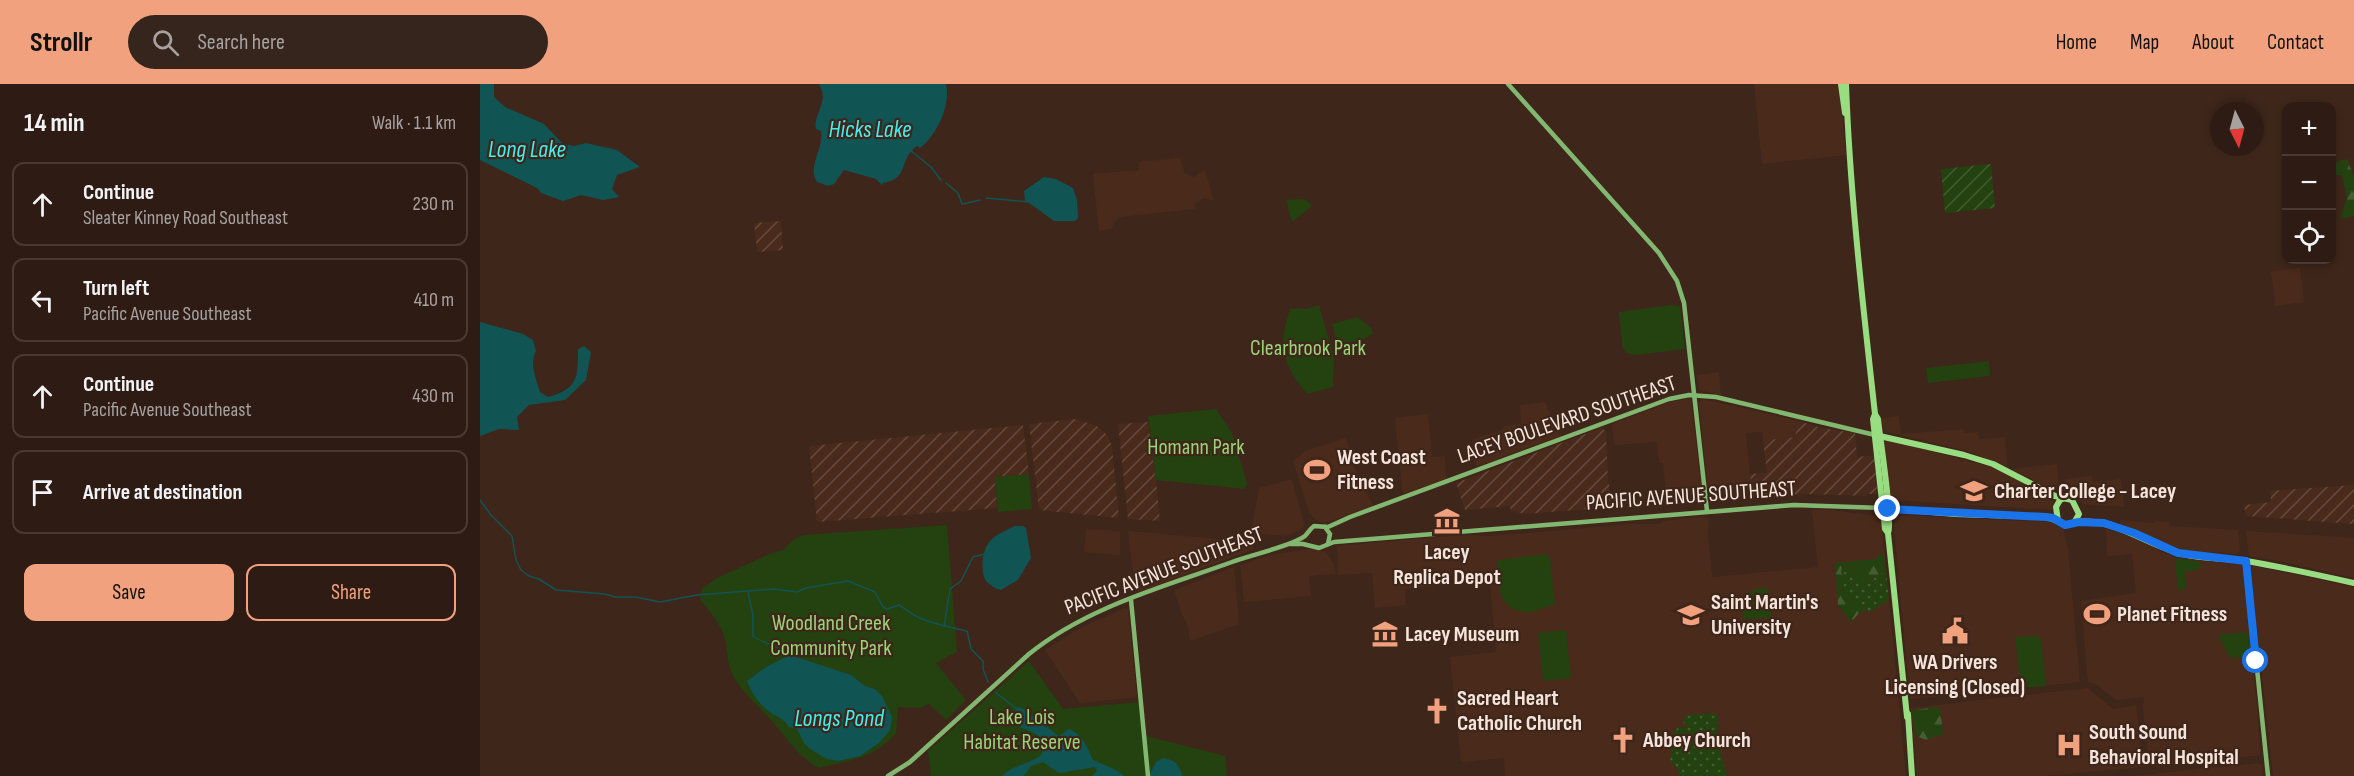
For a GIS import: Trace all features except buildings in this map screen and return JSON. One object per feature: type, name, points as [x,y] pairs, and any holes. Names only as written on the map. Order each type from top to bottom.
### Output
[{"type":"main road","points":[[1508,84],[1669,267],[1684,303],[1707,511]]},
{"type":"main road","points":[[1841,84],[1842,105],[1846,117]]},
{"type":"main road","points":[[1846,84],[1846,117],[1870,367],[1875,414],[1878,419],[1877,435],[1890,529],[1888,533],[1912,776]]},
{"type":"main road","name":"LACEY BOULEVARD SOUTHEAST","points":[[1325,527],[1655,404],[1679,396],[1694,395],[1716,397],[1964,455],[1992,464],[2055,496],[2066,498]]},
{"type":"main road","points":[[2095,522],[2065,525],[2058,521],[2056,507],[2060,500],[2066,498],[2074,501],[2079,514],[2095,522],[2119,528],[2183,554],[2246,561],[2354,583]]},
{"type":"main road","name":"PACIFIC AVENUE SOUTHEAST","points":[[1328,544],[1805,504],[2046,517],[2058,521]]},
{"type":"main road","points":[[2074,523],[2079,514]]},
{"type":"main road","points":[[1314,526],[1325,527],[1330,534],[1328,544],[1319,548],[1311,545],[1307,534],[1314,526]]},
{"type":"main road","name":"PACIFIC AVENUE SOUTHEAST","points":[[888,776],[914,758],[1046,641],[1084,618],[1258,552],[1290,544],[1307,534]]},
{"type":"main road","name":"PACIFIC AVENUE SOUTHEAST","points":[[1290,544],[1311,545]]},
{"type":"main road","points":[[2246,561],[2268,776]]},
{"type":"main road","points":[[1131,600],[1148,776]]},
{"type":"shaded area","points":[[1754,84],[1839,84],[1846,155],[1762,164]]},
{"type":"shaded area","points":[[1180,158],[1185,174],[1194,177],[1205,170],[1214,201],[1204,198],[1195,204],[1195,209],[1120,217],[1114,222],[1112,229],[1099,231],[1093,174],[1139,170],[1138,162]]},
{"type":"shaded area","points":[[781,221],[783,250],[757,252],[754,223]]},
{"type":"shaded area","points":[[2300,268],[2304,302],[2275,306],[2271,271]]},
{"type":"shaded area","points":[[1719,372],[1721,395],[1699,390],[1697,375]]},
{"type":"shaded area","points":[[1687,399],[1691,401],[1703,502],[1667,505],[1663,463],[1659,463],[1657,442],[1614,445],[1612,424],[1670,402]]},
{"type":"shaded area","points":[[1702,399],[1795,420],[1796,437],[1763,440],[1762,432],[1746,433],[1752,495],[1709,499],[1699,404]]},
{"type":"shaded area","points":[[1545,402],[1560,436],[1476,467],[1473,439],[1501,431],[1505,426],[1521,424],[1520,405]]},
{"type":"shaded area","points":[[1428,414],[1432,457],[1445,456],[1446,479],[1403,494],[1395,418]]},
{"type":"shaded area","points":[[1899,416],[1901,434],[1963,429],[1964,433],[1978,432],[1979,439],[2005,437],[2008,467],[1967,451],[1884,431],[1881,418]]},
{"type":"shaded area","points":[[1076,419],[1097,426],[1107,435],[1112,446],[1119,518],[1039,510],[1029,424]]},
{"type":"shaded area","points":[[1795,420],[1822,428],[1855,433],[1857,457],[1875,455],[1877,494],[1867,494],[1867,496],[1806,494],[1779,496],[1779,493],[1752,495],[1750,474],[1767,473],[1763,440],[1796,437]]},
{"type":"shaded area","points":[[1148,422],[1160,521],[1128,519],[1118,424]]},
{"type":"shaded area","points":[[1023,425],[1029,474],[995,477],[997,508],[817,522],[809,446]]},
{"type":"shaded area","points":[[1601,428],[1606,431],[1608,480],[1613,507],[1525,514],[1511,511],[1510,506],[1465,510],[1456,483]]},
{"type":"shaded area","points":[[1346,438],[1354,466],[1373,506],[1325,523],[1316,520],[1309,512],[1293,461],[1305,451]]},
{"type":"shaded area","points":[[1884,439],[1991,467],[2041,491],[2054,501],[2051,510],[1890,500]]},
{"type":"shaded area","points":[[2057,464],[2059,487],[2055,491],[2012,469]]},
{"type":"shaded area","points":[[2092,476],[2093,482],[2121,479],[2124,507],[2084,504],[2069,493],[2065,487],[2064,479]]},
{"type":"shaded area","points":[[1292,479],[1304,523],[1303,529],[1286,536],[1251,533],[1259,488]]},
{"type":"shaded area","points":[[2354,485],[2354,524],[2246,516],[2244,505],[2271,502],[2270,491]]},
{"type":"shaded area","name":"Saint Martin's University","points":[[1812,510],[1881,516],[1906,776],[1505,776],[1504,758],[1461,762],[1450,657],[1496,652],[1489,573],[1435,577],[1436,586],[1405,589],[1406,605],[1375,608],[1372,573],[1338,575],[1337,546],[1464,535],[1492,536],[1630,524],[1659,524],[1663,521],[1699,517],[1709,518],[1708,534],[1712,577],[1818,567]]},
{"type":"shaded area","points":[[1893,515],[2047,522],[2063,529],[2068,549],[2080,682],[1910,699]]},
{"type":"shaded area","points":[[2120,520],[2169,522],[2169,526],[2238,530],[2240,552],[2236,554],[2183,550],[2120,524]]},
{"type":"shaded area","points":[[1086,529],[1120,531],[1120,555],[1084,552]]},
{"type":"shaded area","points":[[2106,529],[2134,537],[2177,558],[2242,565],[2260,755],[2152,766],[2149,763],[2144,697],[2116,700],[2096,684],[2088,682],[2081,601],[2136,593],[2132,554],[2107,556]]},
{"type":"shaded area","points":[[1128,531],[1253,542],[1254,549],[1139,592],[1135,589]]},
{"type":"shaded area","points":[[2246,531],[2354,538],[2354,578],[2249,556]]},
{"type":"shaded area","points":[[1309,549],[1326,552],[1334,564],[1335,574],[1309,576],[1311,596],[1244,602],[1240,565],[1266,556]]},
{"type":"shaded area","points":[[2253,566],[2354,587],[2354,776],[2273,776],[2251,568]]},
{"type":"shaded area","points":[[1234,567],[1239,624],[1190,641],[1187,623],[1174,590]]},
{"type":"shaded area","points":[[1125,608],[1128,610],[1137,697],[1080,703],[1045,650],[1080,628]]},
{"type":"shaded area","points":[[2088,688],[2113,709],[2136,705],[2143,767],[2045,776],[1917,776],[1911,708]]},
{"type":"shaded area","points":[[2258,763],[2262,766],[2263,776],[2132,776]]},
{"type":"green space","points":[[2347,159],[2354,177],[2354,216],[2340,219],[2347,198],[2342,175],[2336,175],[2336,163]]},
{"type":"green space","points":[[1991,164],[1995,208],[1945,213],[1941,169]]},
{"type":"green space","points":[[1286,200],[1307,200],[1312,206],[1292,222]]},
{"type":"green space","name":"Clearbrook Park","points":[[1319,305],[1334,358],[1333,387],[1308,394],[1287,363],[1283,347],[1284,336],[1290,309],[1306,309]]},
{"type":"green space","points":[[1671,305],[1680,306],[1685,349],[1635,355],[1626,353],[1622,345],[1619,312]]},
{"type":"green space","points":[[1358,317],[1371,328],[1373,333],[1365,339],[1338,346],[1332,324]]},
{"type":"green space","points":[[1989,361],[1990,376],[1928,383],[1926,368]]},
{"type":"green space","name":"Homann Park","points":[[1216,409],[1232,433],[1247,483],[1245,489],[1156,480],[1148,416]]},
{"type":"green space","points":[[1029,474],[1032,509],[998,512],[995,477]]},
{"type":"green space","name":"Woodland Creek Community Park","points":[[947,525],[957,652],[936,663],[966,700],[946,720],[929,704],[920,708],[898,707],[896,733],[880,748],[861,757],[818,768],[805,759],[735,679],[721,629],[700,600],[702,589],[717,578],[783,550],[794,539],[804,535]]},
{"type":"green space","points":[[1883,552],[1886,571],[1868,580],[1857,578],[1848,565],[1842,567],[1841,572],[1846,582],[1840,590],[1848,594],[1851,601],[1861,603],[1868,611],[1861,611],[1851,622],[1838,605],[1835,563],[1876,559]]},
{"type":"green space","points":[[1546,554],[1550,558],[1555,605],[1527,612],[1509,606],[1499,586],[1498,560]]},
{"type":"green space","points":[[2177,558],[2200,562],[2201,567],[2197,570],[2185,572],[2186,589],[2178,590],[2175,562]]},
{"type":"green space","points":[[1848,565],[1854,575],[1871,580],[1886,571],[1889,600],[1870,612],[1861,603],[1851,601],[1840,588],[1846,582],[1842,568]]},
{"type":"green space","points":[[1764,588],[1769,590],[1772,615],[1770,618],[1744,619],[1742,607],[1745,597],[1752,590]]},
{"type":"green space","points":[[1566,630],[1571,678],[1543,681],[1538,633]]},
{"type":"green space","points":[[2248,632],[2250,657],[2230,658],[2218,635]]},
{"type":"green space","points":[[2015,637],[2041,638],[2046,686],[2021,688]]},
{"type":"green space","name":"Lake Lois Habitat Reserve","points":[[1029,661],[1063,709],[1140,702],[1143,735],[1225,756],[1227,776],[931,776],[928,751]]},
{"type":"green space","points":[[1940,708],[1943,734],[1926,740],[1916,736],[1912,712]]},
{"type":"green space","points":[[1715,713],[1718,716],[1717,739],[1727,776],[1679,776],[1677,768],[1670,762],[1672,751],[1669,739],[1679,726],[1685,729],[1687,727],[1683,722],[1686,715]]},
{"type":"water","name":"Long Lake","points":[[480,84],[494,84],[494,97],[505,107],[544,124],[563,144],[574,146],[586,143],[617,150],[640,167],[617,175],[612,189],[619,197],[603,200],[581,195],[563,201],[541,193],[537,188],[480,160]]},
{"type":"water","name":"Hicks Lake","points":[[819,84],[946,84],[947,92],[944,110],[937,128],[920,148],[917,146],[911,151],[897,177],[882,185],[876,179],[844,170],[834,184],[828,186],[817,182],[814,176],[821,138],[821,131],[816,129],[823,97]]},
{"type":"water","points":[[1044,177],[1056,179],[1073,188],[1077,200],[1078,218],[1075,221],[1054,221],[1025,200],[1024,191]]},
{"type":"water","points":[[480,322],[523,334],[533,340],[536,351],[533,361],[535,376],[540,392],[548,397],[571,386],[578,367],[578,349],[584,346],[591,352],[586,380],[565,400],[529,405],[517,417],[519,430],[499,429],[480,436]]},
{"type":"water","points":[[1015,526],[1026,528],[1031,558],[1018,580],[1001,590],[985,579],[983,556],[992,539]]},
{"type":"water","name":"Longs Pond","points":[[790,655],[851,675],[865,686],[875,689],[882,696],[892,717],[890,730],[879,743],[860,756],[838,761],[827,759],[804,743],[797,729],[789,727],[763,706],[753,694],[747,681],[766,667]]},
{"type":"water","points":[[1018,707],[1028,711],[1032,716],[1039,716],[1047,727],[1059,736],[1069,729],[1074,732],[1084,742],[1093,760],[1125,776],[1092,776],[1097,771],[1095,767],[1059,773],[1043,762],[1031,766],[1024,776],[1002,776],[1042,754],[1042,743],[1038,736],[1021,728],[1014,712]]},
{"type":"water","points":[[1163,758],[1176,763],[1182,776],[1149,776],[1156,762]]},
{"type":"waterway","points":[[910,150],[931,167],[941,180]]},
{"type":"waterway","points":[[946,183],[958,193],[962,204],[980,200]]},
{"type":"waterway","points":[[986,198],[1028,202]]},
{"type":"waterway","points":[[480,500],[512,536],[516,560],[521,570],[556,590],[605,594],[615,597],[636,597],[660,602],[697,595],[774,589],[797,592],[806,588],[848,581],[875,592],[883,607],[887,609],[899,605],[926,620],[967,631],[971,649],[983,661],[983,669],[988,682]]},
{"type":"waterway","points":[[944,627],[950,589],[961,581],[973,557],[985,554]]},
{"type":"waterway","points":[[748,593],[753,615],[753,636],[784,651],[791,657]]},
{"type":"waterway","points":[[995,692],[1018,710]]},
{"type":"place","name":"West Coast Fitness","points":[[1317,470]]},
{"type":"place","name":"Charter College - Lacey","points":[[1974,491]]},
{"type":"place","name":"Lacey Replica Depot","points":[[1447,521]]},
{"type":"place","name":"Planet Fitness","points":[[2097,614]]},
{"type":"place","name":"Saint Martin's University","points":[[1691,615]]},
{"type":"place","name":"WA Drivers Licensing (Closed)","points":[[1955,631]]},
{"type":"place","name":"Lacey Museum","points":[[1385,634]]},
{"type":"place","name":"Sacred Heart Catholic Church","points":[[1437,711]]},
{"type":"place","name":"Abbey Church","points":[[1623,740]]},
{"type":"place","name":"South Sound Behavioral Hospital","points":[[2069,745]]},
{"type":"route","points":[[1888,509],[2046,517],[2065,525],[2079,522],[2104,523],[2134,533],[2178,553],[2246,561],[2256,661]]}]
